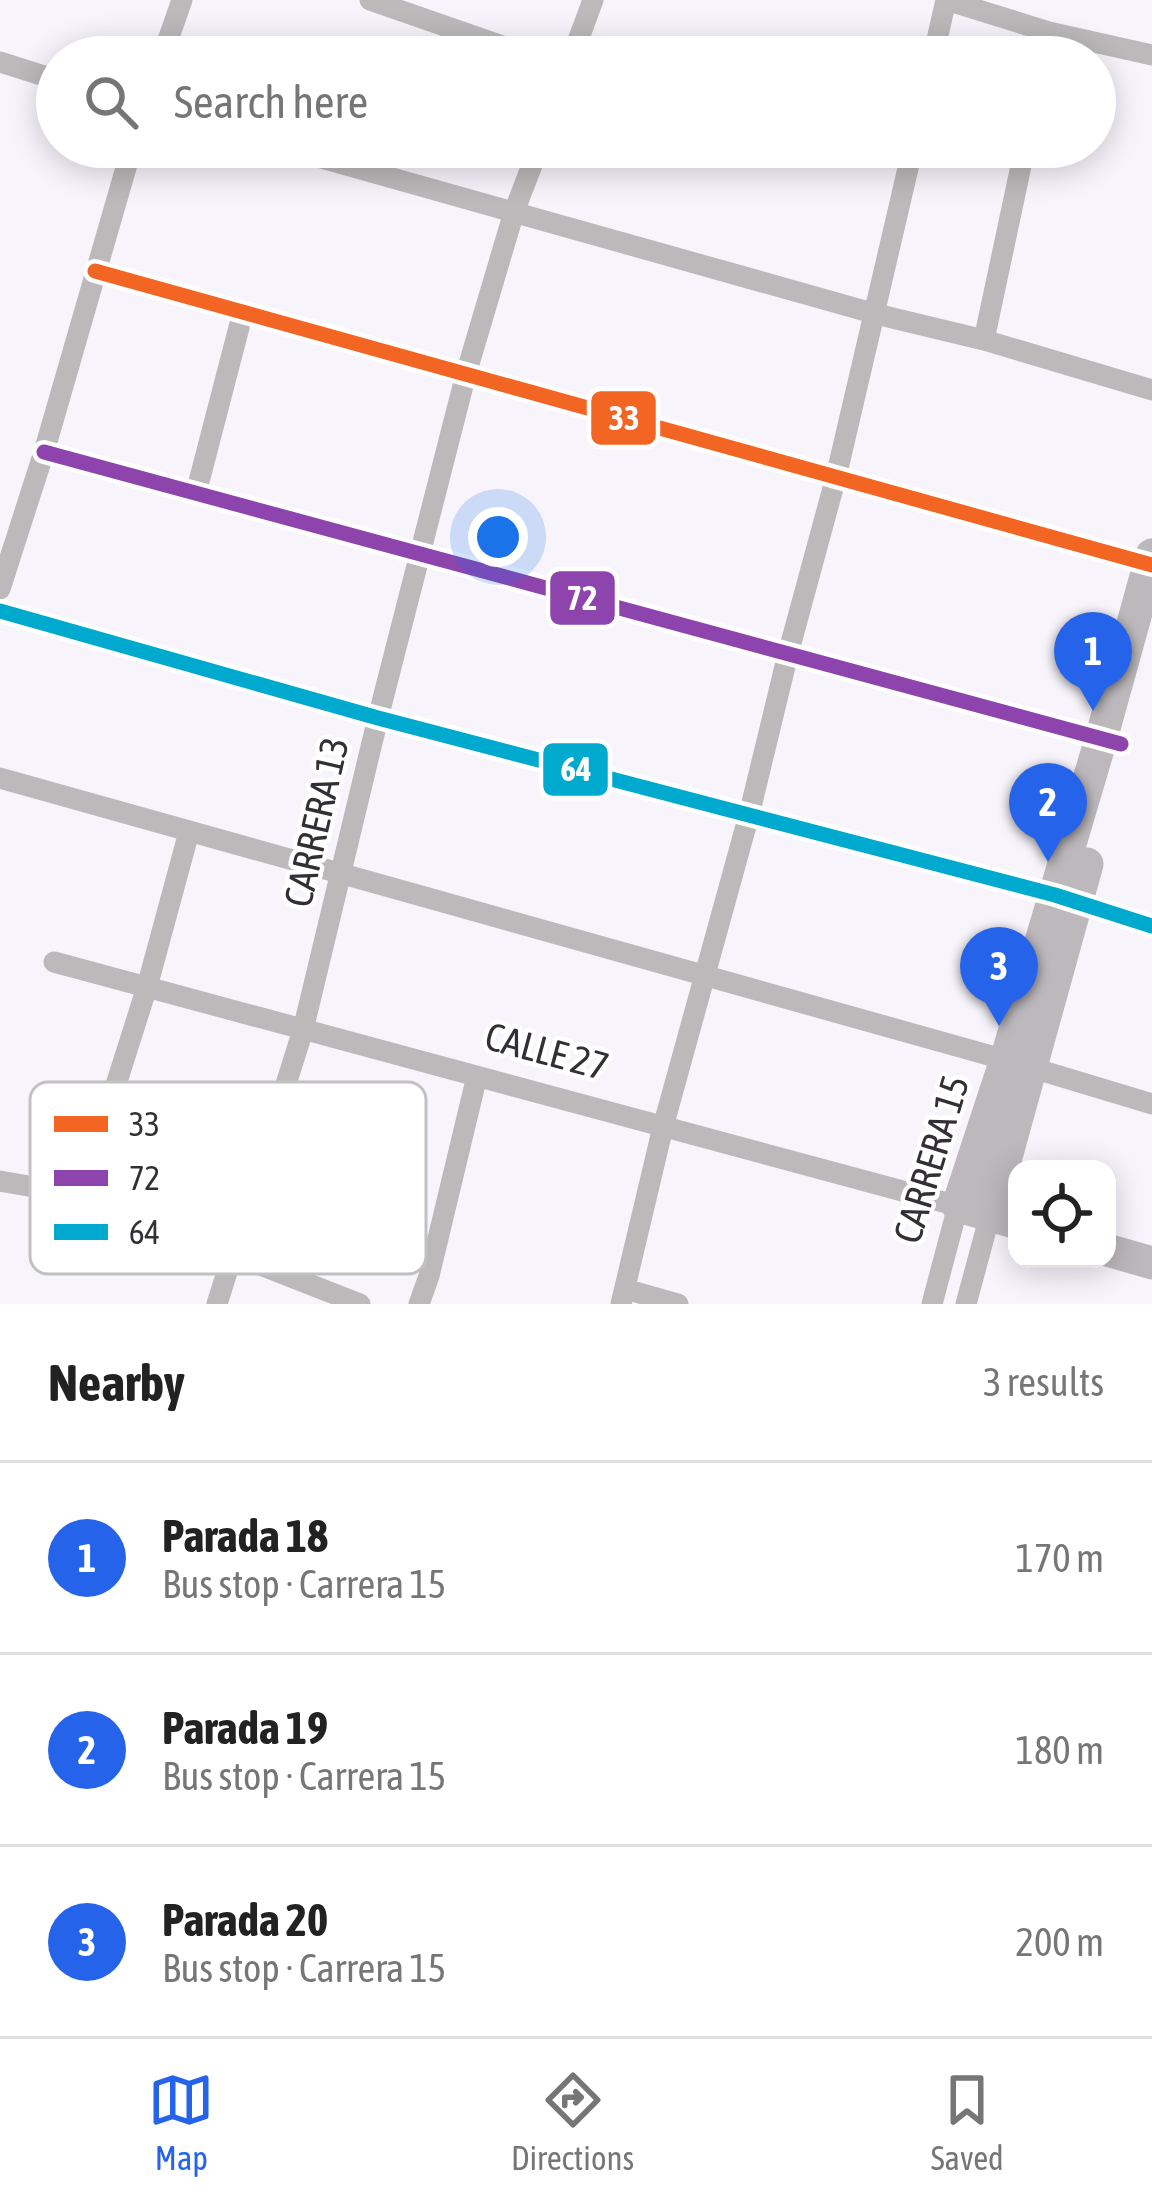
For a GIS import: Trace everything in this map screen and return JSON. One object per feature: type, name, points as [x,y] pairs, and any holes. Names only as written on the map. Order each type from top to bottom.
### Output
[{"type":"street","points":[[169,36],[182,0]]},
{"type":"street","points":[[370,0],[474,36]]},
{"type":"street","points":[[580,36],[593,0]]},
{"type":"street","points":[[938,36],[946,0],[1067,36]]},
{"type":"street","points":[[1048,36],[1049,32]]},
{"type":"street","points":[[1116,47],[1152,55]]},
{"type":"street","points":[[0,62],[36,73]]},
{"type":"street","points":[[0,590],[126,168]]},
{"type":"street","points":[[358,168],[984,340],[1152,391]]},
{"type":"street","name":"CARRERA 13","points":[[287,1082],[466,374],[531,168]]},
{"type":"street","points":[[678,1304],[623,1297],[663,1126],[836,477],[908,168]]},
{"type":"street","points":[[984,340],[1021,168]]},
{"type":"street","points":[[95,271],[1151,562]]},
{"type":"street","points":[[196,493],[242,312]]},
{"type":"street","points":[[44,452],[1115,739]]},
{"type":"street","name":"CARRERA 15","points":[[1115,739],[1151,562]]},
{"type":"street","points":[[0,611],[1152,926]]},
{"type":"street","name":"CARRERA 15","points":[[966,1304],[1018,1065],[1152,629]]},
{"type":"street","points":[[0,778],[1152,1104]]},
{"type":"street","points":[[117,1082],[190,832]]},
{"type":"street","name":"CALLE 27","points":[[54,962],[988,1215]]},
{"type":"street","points":[[419,1304],[477,1076]]},
{"type":"street","points":[[0,1181],[30,1186]]},
{"type":"street","name":"CARRERA 15","points":[[932,1304],[988,1215]]},
{"type":"street","points":[[1116,1253],[1152,1263]]},
{"type":"street","name":"CARRERA 13","points":[[218,1304],[228,1274]]},
{"type":"street","points":[[281,1274],[360,1304]]},
{"type":"transit line","name":"33","points":[[95,271],[1152,565]]},
{"type":"transit line","name":"72","points":[[44,452],[1121,744]]},
{"type":"transit line","name":"64","points":[[0,611],[378,718],[1055,895],[1152,926]]},
{"type":"place","name":"Parada 18","points":[[1093,711]]},
{"type":"place","name":"Parada 19","points":[[1048,862]]},
{"type":"place","name":"Parada 20","points":[[999,1026]]}]
